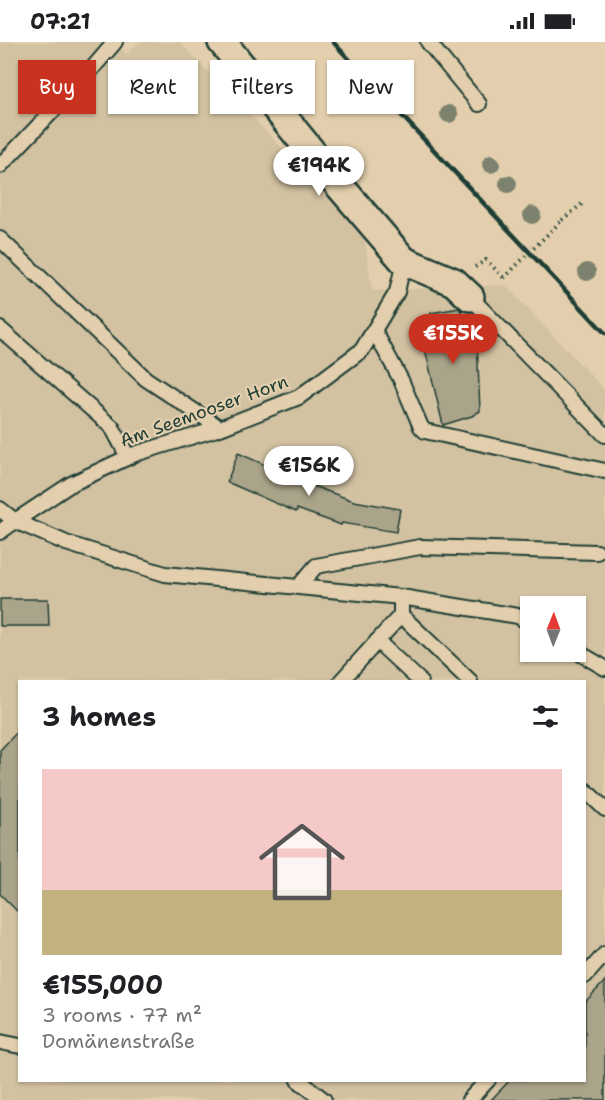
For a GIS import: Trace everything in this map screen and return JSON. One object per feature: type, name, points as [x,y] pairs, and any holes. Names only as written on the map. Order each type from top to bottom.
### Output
[{"type":"street","points":[[222,42],[404,261],[454,282],[470,297]]},
{"type":"lane","points":[[0,165],[85,77],[115,42]]},
{"type":"lane","points":[[428,42],[479,104]]},
{"type":"lane","points":[[0,239],[146,379],[220,429]]},
{"type":"lane","name":"Am Seemooser Horn","points":[[0,532],[70,484],[128,457],[220,429],[299,397],[362,350],[397,292],[404,261]]},
{"type":"lane","points":[[470,297],[605,435]]},
{"type":"lane","points":[[0,329],[112,427],[128,457]]},
{"type":"lane","points":[[374,330],[425,431],[605,471]]},
{"type":"lane","points":[[0,509],[15,521],[66,543],[165,574],[400,597],[520,617]]},
{"type":"lane","points":[[298,587],[316,566],[420,547],[597,552]]},
{"type":"lane","points":[[400,597],[401,615],[469,680]]},
{"type":"lane","points":[[342,680],[401,615]]},
{"type":"lane","points":[[377,641],[419,680]]},
{"type":"lane","points":[[586,657],[605,668]]},
{"type":"lane","points":[[586,791],[605,809]]},
{"type":"lane","points":[[586,975],[605,954]]},
{"type":"lane","points":[[0,1042],[18,1046]]},
{"type":"lane","points":[[301,1082],[324,1100]]},
{"type":"lane","points":[[469,1100],[486,1082]]},
{"type":"path","points":[[486,260],[504,278],[562,220],[582,204]]},
{"type":"shaded area","points":[[0,42],[113,42],[126,54],[139,42],[180,42],[197,60],[108,60],[108,114],[198,114],[198,61],[210,73],[210,114],[249,114],[364,233],[372,291],[505,285],[605,390],[605,1100],[0,1100]]},
{"type":"building","points":[[459,308],[477,340],[480,411],[472,416],[443,425],[424,345],[431,313]]},
{"type":"building","points":[[238,453],[313,486],[354,501],[400,509],[396,532],[342,523],[341,525],[297,509],[296,512],[227,482]]},
{"type":"building","points":[[0,599],[48,599],[49,626],[0,626]]},
{"type":"building","points":[[18,731],[18,912],[0,894],[0,750]]},
{"type":"building","points":[[605,981],[605,1100],[491,1100],[508,1082],[586,1082],[586,1001]]},
{"type":"railway","points":[[333,42],[605,333]]}]
